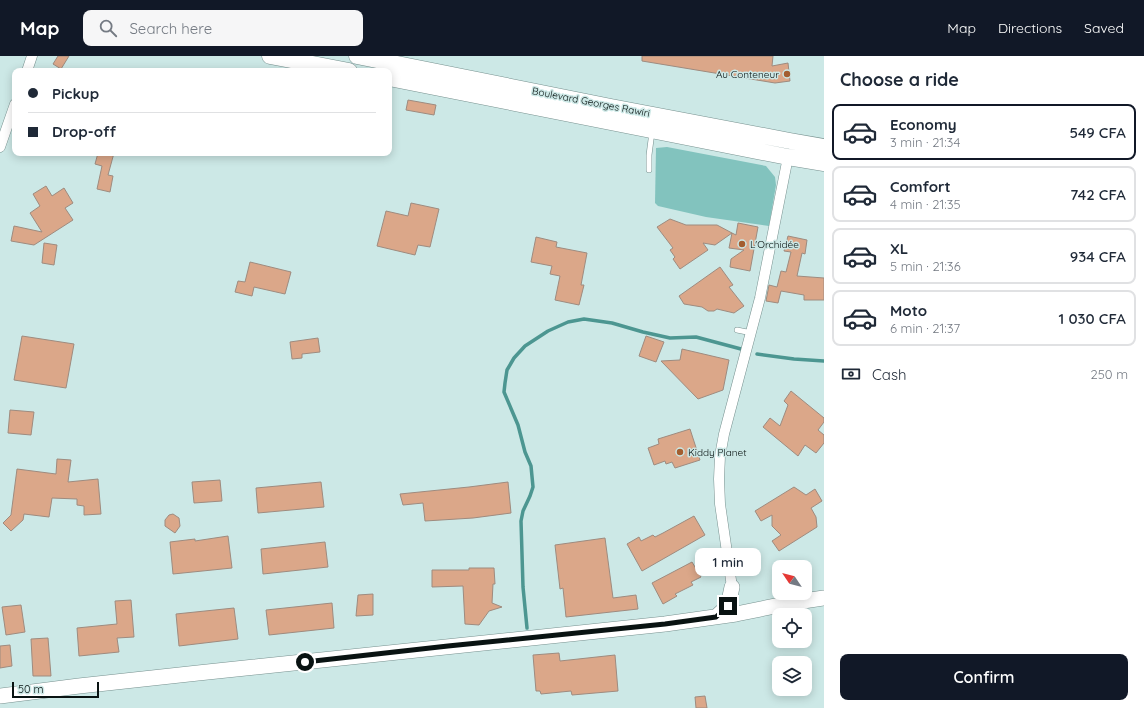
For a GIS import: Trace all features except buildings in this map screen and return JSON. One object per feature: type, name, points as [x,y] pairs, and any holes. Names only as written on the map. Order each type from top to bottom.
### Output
[{"type":"main road","points":[[270,56],[333,68]]},
{"type":"main road","name":"Boulevard Georges Rawiri","points":[[357,56],[824,147]]},
{"type":"main road","name":"Boulevard Georges Rawiri","points":[[392,79],[652,131],[824,163]]},
{"type":"main road","points":[[732,587],[740,603],[753,610]]},
{"type":"main road","points":[[716,617],[728,606],[732,587]]},
{"type":"main road","points":[[0,696],[79,686],[665,624],[716,617],[824,598]]},
{"type":"street","points":[[28,68],[32,56]]},
{"type":"street","points":[[0,146],[12,112]]},
{"type":"street","points":[[732,587],[720,504],[720,456],[724,434],[752,333],[760,298],[788,157]]},
{"type":"lane","points":[[649,170],[652,131]]},
{"type":"lane","points":[[737,330],[752,333]]},
{"type":"shaded area","points":[[667,147],[766,166],[775,177],[776,185],[769,226],[706,217],[658,206],[655,203],[656,148]]},
{"type":"waterway","points":[[527,628],[523,587],[521,521],[523,511],[533,487],[531,466],[525,452],[518,425],[504,392],[507,370],[514,358],[525,346],[548,331],[568,322],[584,319],[612,323],[670,338],[696,337],[741,349]]},
{"type":"waterway","points":[[757,354],[824,361]]},
{"type":"place","name":"Au Conteneur","points":[[787,74]]},
{"type":"place","name":"L'Orchidée","points":[[742,244]]},
{"type":"place","name":"Kiddy Planet","points":[[680,452]]},
{"type":"route","points":[[305,662],[336,660],[448,646],[665,624],[716,617],[728,606]]}]
